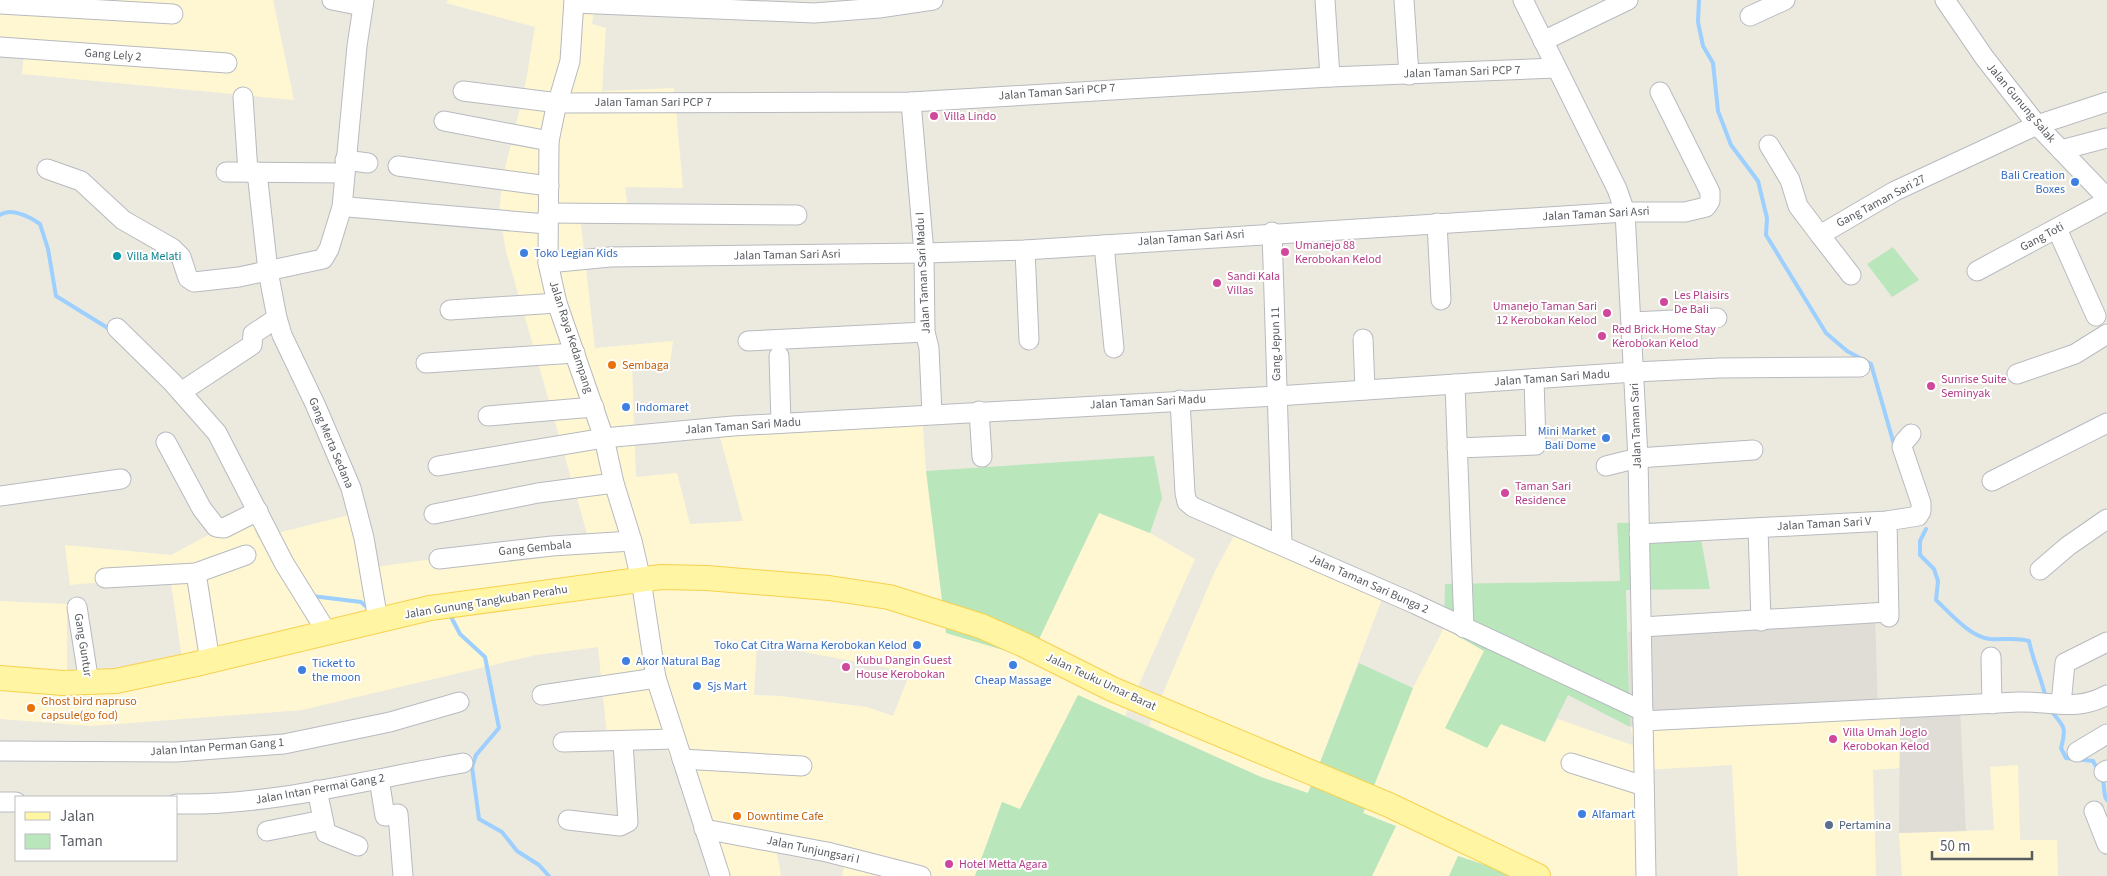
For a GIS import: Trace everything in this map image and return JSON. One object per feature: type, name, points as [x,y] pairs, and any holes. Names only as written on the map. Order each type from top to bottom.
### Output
[{"type":"main road","name":"Jalan Teuku Umar Barat","points":[[641,580],[685,577],[766,582],[889,597],[923,606],[981,626],[1024,645],[1112,689],[1389,805],[1538,876]]},
{"type":"main road","name":"Jalan Gunung Tangkuban Perahu","points":[[0,678],[22,681],[89,683],[137,677],[328,634],[430,608],[641,580]]},
{"type":"street","points":[[47,169],[80,180],[123,220],[172,248],[181,257],[186,274],[192,281],[226,279],[314,262],[326,256],[342,207],[364,3],[332,0]]},
{"type":"street","points":[[574,2],[814,13],[846,5],[933,0]]},
{"type":"street","points":[[1325,0],[1330,77]]},
{"type":"street","points":[[1404,0],[1409,75]]},
{"type":"street","name":"Jalan Taman Sari","points":[[1523,0],[1617,189],[1625,212],[1638,458],[1646,876]]},
{"type":"street","points":[[1543,41],[1628,0]]},
{"type":"street","points":[[1750,16],[1785,0]]},
{"type":"street","name":"Jalan Gunung Salak","points":[[1945,0],[1984,57],[2037,125],[2107,200]]},
{"type":"street","name":"Jalan Raya Kedampang","points":[[574,2],[570,61],[549,141],[548,263],[558,303],[604,438],[614,483],[632,541],[641,580]]},
{"type":"street","points":[[0,4],[172,14]]},
{"type":"street","name":"Gang Lely 2","points":[[0,47],[227,63]]},
{"type":"street","name":"Jalan Taman Sari PCP 7","points":[[463,91],[558,103],[911,102],[1330,77],[1556,68]]},
{"type":"street","name":"Jalan Taman Sari Asri","points":[[548,263],[610,257],[1024,250],[1272,232],[1625,212],[1685,212],[1706,207],[1710,201],[1710,192],[1660,92]]},
{"type":"street","name":"Gang Merta Sedana","points":[[243,98],[252,172],[277,318],[282,335],[315,404],[351,488],[364,538],[378,620]]},
{"type":"street","name":"Jalan Taman Sari Madu I","points":[[911,102],[924,253],[924,332],[929,348],[932,414]]},
{"type":"street","name":"Gang Taman Sari 27","points":[[1820,235],[1895,192],[2037,125],[2107,102]]},
{"type":"street","points":[[444,121],[549,141]]},
{"type":"street","points":[[2061,150],[2107,138]]},
{"type":"street","points":[[1769,145],[1790,180],[1798,206],[1850,275]]},
{"type":"street","points":[[226,172],[252,172],[368,163]]},
{"type":"street","points":[[398,166],[549,186]]},
{"type":"street","name":"Gang Toti","points":[[1977,271],[2107,200]]},
{"type":"street","points":[[348,207],[548,218],[797,215]]},
{"type":"street","points":[[1437,223],[1441,300]]},
{"type":"street","points":[[2057,229],[2096,316]]},
{"type":"street","name":"Gang Jepun 11","points":[[1272,232],[1282,544]]},
{"type":"street","points":[[1104,245],[1114,348]]},
{"type":"street","points":[[1024,250],[1029,340]]},
{"type":"street","points":[[450,310],[558,303]]},
{"type":"street","points":[[181,392],[252,345],[253,334],[277,318]]},
{"type":"street","points":[[1632,322],[1717,318]]},
{"type":"street","points":[[117,328],[181,392],[217,433],[284,563],[328,634]]},
{"type":"street","points":[[748,341],[924,332]]},
{"type":"street","points":[[2017,374],[2075,354],[2096,343],[2107,334]]},
{"type":"street","points":[[1362,339],[1365,390]]},
{"type":"street","points":[[426,363],[575,353]]},
{"type":"street","points":[[779,356],[781,423]]},
{"type":"street","name":"Jalan Taman Sari Madu","points":[[438,466],[604,438],[781,423],[1277,396],[1634,372],[1719,368],[1860,367]]},
{"type":"street","points":[[1457,448],[1536,445],[1534,379]]},
{"type":"street","points":[[1455,384],[1464,628]]},
{"type":"street","name":"Jalan Taman Sari Bunga 2","points":[[1180,400],[1185,493],[1189,504],[1282,544],[1464,628],[1643,716]]},
{"type":"street","points":[[488,416],[594,407]]},
{"type":"street","points":[[979,411],[982,457]]},
{"type":"street","points":[[1992,480],[2107,423]]},
{"type":"street","name":"Jalan Taman Sari V","points":[[1639,534],[1911,519],[1918,516],[1921,511],[1902,447],[1911,434]]},
{"type":"street","points":[[166,442],[202,509],[216,527],[224,528],[258,511]]},
{"type":"street","points":[[1606,466],[1638,458],[1753,450]]},
{"type":"street","points":[[0,496],[121,479]]},
{"type":"street","points":[[434,514],[538,493],[614,483]]},
{"type":"street","points":[[2040,570],[2068,546],[2107,519]]},
{"type":"street","points":[[1642,627],[1888,615],[1887,521]]},
{"type":"street","points":[[1758,528],[1761,621]]},
{"type":"street","name":"Gang Gembala","points":[[439,560],[560,545],[632,541]]},
{"type":"street","points":[[105,578],[196,574],[246,555]]},
{"type":"street","points":[[196,574],[210,661]]},
{"type":"street","points":[[641,580],[656,678],[720,876]]},
{"type":"street","name":"Gang Guntur","points":[[77,607],[89,683]]},
{"type":"street","points":[[2051,703],[2065,663],[2107,642]]},
{"type":"street","points":[[1991,657],[1992,704]]},
{"type":"street","points":[[542,695],[656,678]]},
{"type":"street","points":[[1643,716],[1992,704],[2051,703],[2082,705],[2107,695]]},
{"type":"street","name":"Jalan Intan Perman Gang 1","points":[[0,751],[176,752],[284,744],[390,722],[459,702]]},
{"type":"street","points":[[2077,752],[2107,734]]},
{"type":"street","points":[[563,742],[623,742],[675,739]]},
{"type":"street","points":[[568,820],[620,826],[628,822],[623,742]]},
{"type":"street","points":[[682,759],[802,766]]},
{"type":"street","name":"Jalan Intan Permai Gang 2","points":[[178,804],[239,803],[463,763]]},
{"type":"street","points":[[1571,763],[1644,786]]},
{"type":"street","points":[[379,779],[384,816],[398,814],[403,876]]},
{"type":"street","points":[[317,790],[326,833],[358,846]]},
{"type":"street","points":[[0,802],[15,802]]},
{"type":"street","points":[[2094,811],[2107,844]]},
{"type":"street","points":[[267,831],[323,820]]},
{"type":"street","name":"Jalan Tunjungsari I","points":[[704,830],[827,852],[920,876]]},
{"type":"shaded area","points":[[0,0],[273,0],[294,100],[22,74],[25,42],[0,37]]},
{"type":"shaded area","points":[[448,0],[595,0],[592,24],[606,28],[602,91],[674,88],[683,188],[625,187],[629,215],[580,216],[595,348],[673,341],[670,363],[632,363],[636,477],[677,473],[690,524],[743,521],[718,430],[922,413],[926,471],[1030,658],[1099,513],[1150,533],[1195,559],[1125,716],[1078,696],[1020,810],[1002,802],[975,876],[842,876],[846,858],[774,838],[781,876],[714,876],[699,826],[662,739],[608,745],[598,647],[536,655],[302,710],[91,726],[0,719],[0,601],[67,604],[67,679],[182,659],[170,576],[70,585],[65,545],[171,555],[249,513],[258,538],[349,515],[362,569],[588,537],[506,251],[499,212],[503,176],[524,92],[535,27],[446,3]],"holes":[[[757,643],[910,672],[893,716],[867,707],[780,696],[754,695]]]},
{"type":"shaded area","points":[[1235,534],[1382,599],[1308,794],[1261,777],[1149,726],[1215,571]]},
{"type":"shaded area","points":[[1875,610],[1878,711],[1630,727],[1628,632]]},
{"type":"shaded area","points":[[1444,628],[1484,651],[1501,724],[1545,742],[1558,719],[1635,746],[1630,727],[1900,710],[1901,768],[1873,770],[1876,876],[1738,876],[1732,765],[1642,770],[1637,876],[1518,876],[1458,856],[1449,876],[1372,876],[1396,826],[1363,814],[1413,688]]},
{"type":"shaded area","points":[[1960,708],[1966,831],[1899,833],[1900,710]]},
{"type":"shaded area","points":[[2018,765],[2020,840],[2057,840],[2058,876],[1902,876],[1899,833],[1994,830],[1990,767]]},
{"type":"green space","points":[[1893,247],[1919,280],[1892,297],[1867,264]]},
{"type":"green space","points":[[1154,456],[1162,498],[1150,533],[1099,513],[1030,658],[946,633],[926,471]]},
{"type":"green space","points":[[1698,522],[1710,589],[1626,590],[1630,727],[1568,695],[1545,742],[1501,724],[1487,748],[1445,728],[1484,651],[1444,628],[1445,584],[1620,581],[1617,523]]},
{"type":"green space","points":[[1359,663],[1413,688],[1363,813],[1396,826],[1372,876],[975,876],[1002,802],[1020,809],[1078,695],[1261,777],[1308,793]]},
{"type":"green space","points":[[1458,856],[1518,876],[1449,876]]},
{"type":"waterway","points":[[1699,0],[1698,22],[1703,46],[1713,63],[1718,111],[1731,145],[1758,181],[1767,218],[1766,235],[1826,333],[1847,351],[1871,364],[1895,448]]},
{"type":"waterway","points":[[0,215],[15,212],[40,224],[48,249],[56,296],[111,330]]},
{"type":"waterway","points":[[1926,529],[1920,541],[1920,555],[1934,569],[1938,581],[1936,600],[1961,624],[1975,634],[1990,639],[2029,641],[2046,699]]},
{"type":"waterway","points":[[312,596],[361,602],[369,609]]},
{"type":"waterway","points":[[449,613],[460,634],[485,657],[499,728],[476,755],[472,767],[479,819],[502,832],[517,851],[539,865],[549,876]]},
{"type":"waterway","points":[[2050,710],[2063,727],[2064,735],[2061,748],[2066,758],[2093,761],[2098,770]]},
{"type":"waterway","points":[[2102,779],[2107,800]]},
{"type":"place","name":"Villa Lindo","points":[[934,116]]},
{"type":"place","name":"Bali Creation Boxes","points":[[2075,182]]},
{"type":"place","name":"Umanejo 88 Kerobokan Kelod","points":[[1285,252]]},
{"type":"place","name":"Toko Legian Kids","points":[[524,253]]},
{"type":"place","name":"Villa Melati","points":[[117,256]]},
{"type":"place","name":"Sandi Kala Villas","points":[[1217,283]]},
{"type":"place","name":"Les Plaisirs De Bali","points":[[1664,302]]},
{"type":"place","name":"Umanejo Taman Sari 12 Kerobokan Kelod","points":[[1607,313]]},
{"type":"place","name":"Red Brick Home Stay Kerobokan Kelod","points":[[1602,336]]},
{"type":"place","name":"Sembaga","points":[[612,365]]},
{"type":"place","name":"Sunrise Suite Seminyak","points":[[1931,386]]},
{"type":"place","name":"Indomaret","points":[[626,407]]},
{"type":"place","name":"Mini Market Bali Dome","points":[[1606,438]]},
{"type":"place","name":"Taman Sari Residence","points":[[1505,493]]},
{"type":"place","name":"Toko Cat Citra Warna Kerobokan Kelod","points":[[917,645]]},
{"type":"place","name":"Akor Natural Bag","points":[[626,661]]},
{"type":"place","name":"Cheap Massage","points":[[1013,665]]},
{"type":"place","name":"Kubu Dangin Guest House Kerobokan","points":[[846,667]]},
{"type":"place","name":"Ticket to the moon","points":[[302,670]]},
{"type":"place","name":"Sjs Mart","points":[[697,686]]},
{"type":"place","name":"Ghost bird napruso capsule(go fod)","points":[[31,708]]},
{"type":"place","name":"Villa Umah Joglo Kerobokan Kelod","points":[[1833,739]]},
{"type":"place","name":"Alfamart","points":[[1582,814]]},
{"type":"place","name":"Downtime Cafe","points":[[737,816]]},
{"type":"place","name":"Pertamina","points":[[1829,825]]},
{"type":"place","name":"Hotel Metta Agara","points":[[949,864]]}]
